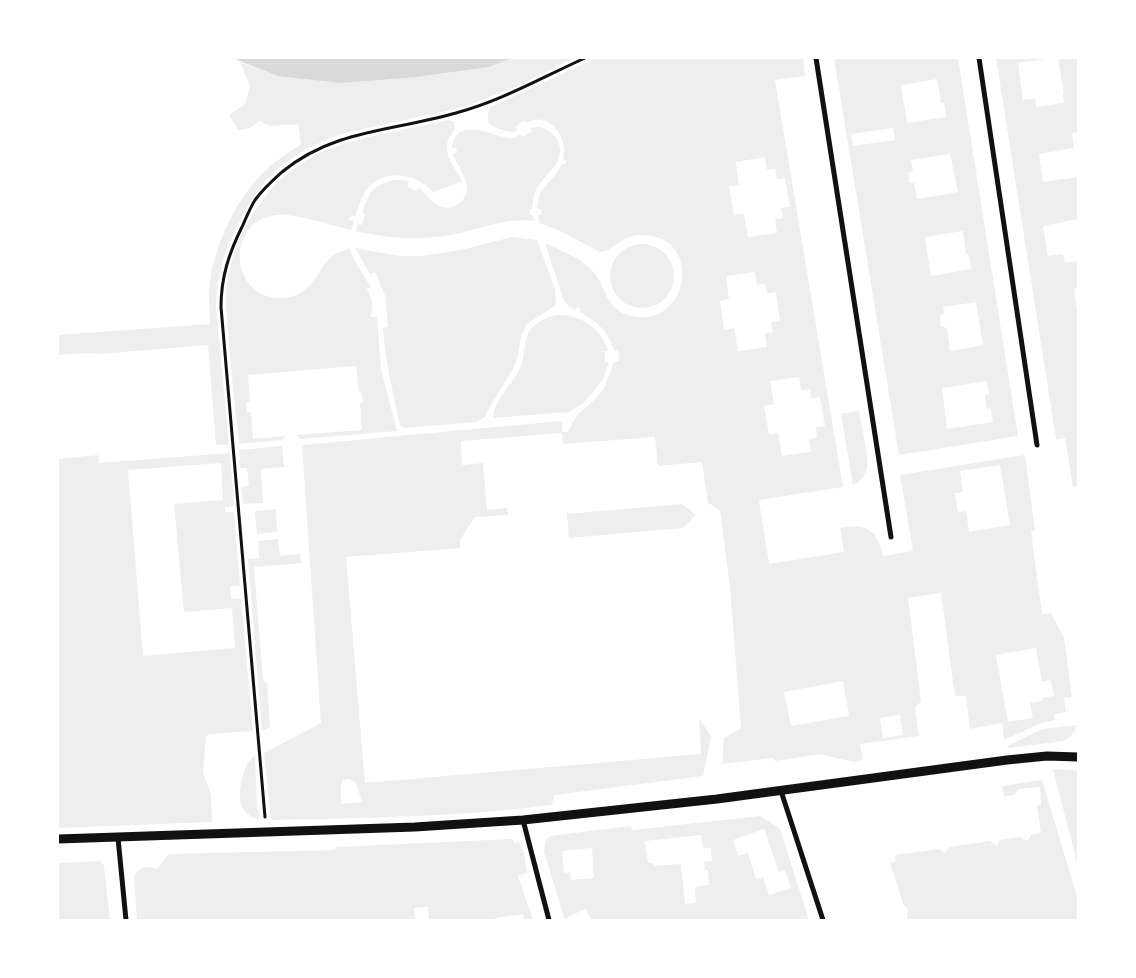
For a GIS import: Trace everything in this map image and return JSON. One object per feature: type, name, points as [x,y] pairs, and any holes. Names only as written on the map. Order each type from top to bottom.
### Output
[{"type":"street","points":[[816,58],[891,537]]},
{"type":"street","points":[[979,58],[1037,445]]},
{"type":"street","points":[[58,839],[415,827],[523,820],[781,791],[1007,760],[1062,755],[1078,757]]},
{"type":"street","points":[[781,791],[823,920]]},
{"type":"street","points":[[523,820],[549,920]]},
{"type":"street","points":[[118,838],[126,920]]},
{"type":"path","points":[[265,821],[221,307],[223,278],[231,250],[251,208],[263,190],[290,166],[315,149],[349,137],[455,114],[489,102],[585,58]]},
{"type":"shaded area","points":[[232,58],[513,58],[489,67],[417,77],[341,83],[278,76]]},
{"type":"shaded area","points":[[513,58],[574,58],[515,87],[464,107],[341,134],[322,142],[291,159],[266,181],[255,195],[245,211],[228,248],[219,276],[217,295],[216,306],[229,445],[216,445],[208,345],[99,354],[58,355],[58,335],[210,324],[209,293],[212,269],[221,239],[235,210],[262,174],[301,144],[298,124],[271,126],[259,121],[250,128],[238,130],[229,115],[245,104],[250,86],[240,62],[278,76],[417,77],[489,67]]},
{"type":"shaded area","points":[[596,58],[803,58],[805,76],[775,80],[843,487],[759,500],[769,564],[844,552],[840,528],[849,527],[864,528],[874,534],[881,547],[883,556],[913,551],[900,475],[1025,455],[1035,530],[1031,531],[1042,614],[1051,613],[1064,638],[1072,697],[1064,698],[1066,712],[1054,714],[1055,720],[1041,723],[1004,740],[1002,723],[970,729],[966,696],[955,696],[941,593],[908,598],[921,701],[915,708],[919,736],[860,744],[863,759],[854,762],[819,754],[775,761],[773,758],[722,764],[724,738],[741,728],[730,587],[720,510],[708,503],[702,462],[658,466],[655,437],[563,444],[562,433],[461,441],[462,465],[483,463],[487,510],[507,508],[508,515],[475,517],[460,540],[460,548],[346,557],[365,783],[701,754],[699,718],[711,736],[703,776],[554,795],[552,805],[517,809],[412,816],[271,820],[264,753],[321,723],[302,445],[562,421],[562,432],[568,432],[577,415],[604,389],[614,362],[619,361],[618,351],[614,351],[606,333],[597,323],[580,312],[581,309],[577,307],[575,310],[568,306],[563,298],[545,243],[569,254],[591,269],[614,307],[628,315],[648,317],[664,311],[676,298],[682,283],[682,266],[676,251],[664,240],[637,235],[625,239],[606,251],[600,252],[558,230],[539,223],[538,215],[542,214],[541,209],[537,209],[540,195],[562,164],[566,164],[566,160],[563,159],[563,142],[555,128],[542,120],[527,123],[524,120],[515,127],[518,130],[514,132],[497,128],[488,120],[491,107]],"holes":[[[765,157],[767,170],[775,169],[777,179],[785,178],[790,207],[781,208],[783,218],[775,219],[777,233],[748,237],[744,214],[734,215],[729,186],[739,185],[736,162]],[[755,272],[757,285],[765,283],[767,293],[776,292],[780,321],[771,322],[773,332],[765,333],[767,347],[738,351],[734,328],[724,330],[720,301],[729,299],[726,276]],[[799,377],[801,390],[810,389],[811,398],[820,397],[825,426],[816,427],[817,437],[809,439],[811,452],[782,456],[778,433],[769,435],[764,406],[774,404],[770,381]],[[1000,465],[1010,525],[969,532],[966,511],[958,512],[955,493],[963,492],[960,471]],[[1036,648],[1042,682],[1051,680],[1054,696],[1030,703],[1033,718],[1008,722],[996,655]],[[843,681],[849,716],[791,726],[784,692]],[[900,715],[903,735],[883,738],[880,718]],[[349,779],[356,783],[362,802],[341,804],[341,785],[343,780]]]},
{"type":"shaded area","points":[[834,58],[958,58],[1018,436],[899,455]],"holes":[[[937,79],[941,103],[944,103],[946,117],[907,123],[901,85]],[[893,128],[895,140],[853,146],[851,134]],[[950,154],[958,192],[917,199],[914,183],[910,183],[908,173],[913,172],[911,160]],[[963,231],[966,254],[969,255],[971,269],[931,276],[925,237]],[[976,302],[983,345],[950,351],[947,328],[941,326],[940,316],[944,313],[943,307]],[[987,381],[989,394],[985,395],[987,409],[991,408],[993,422],[947,429],[942,388]]]},
{"type":"shaded area","points":[[996,58],[1053,58],[1018,63],[1023,100],[1035,99],[1036,107],[1064,103],[1058,58],[1078,58],[1078,132],[1072,133],[1074,148],[1039,154],[1043,182],[1078,177],[1078,219],[1043,226],[1048,256],[1063,254],[1065,263],[1078,261],[1078,288],[1074,289],[1078,318],[1078,486],[1073,487],[1065,438],[1056,439]]},
{"type":"shaded area","points":[[447,120],[453,121],[455,126],[448,140],[447,151],[462,181],[433,192],[410,177],[393,175],[384,177],[376,181],[364,193],[355,216],[351,215],[349,220],[354,221],[351,230],[303,218],[276,215],[259,220],[248,231],[241,244],[240,260],[244,274],[252,287],[265,295],[282,298],[305,290],[330,258],[339,252],[350,249],[354,260],[371,287],[366,289],[372,302],[370,317],[377,317],[381,369],[397,431],[300,439],[296,435],[362,430],[360,403],[363,402],[362,393],[359,392],[356,366],[248,375],[250,402],[246,402],[247,412],[251,412],[253,439],[286,436],[282,440],[239,444],[229,345],[226,292],[231,264],[238,243],[247,223],[259,204],[289,172],[326,150],[371,137]]},
{"type":"shaded area","points":[[539,127],[547,130],[555,137],[560,148],[560,154],[558,161],[535,192],[532,209],[529,210],[530,215],[533,215],[534,221],[504,222],[430,238],[381,236],[356,231],[358,224],[362,225],[365,214],[362,213],[370,193],[375,188],[389,181],[400,180],[409,182],[407,186],[417,191],[419,188],[433,203],[441,207],[449,208],[458,204],[467,192],[465,179],[453,154],[457,152],[456,148],[452,148],[455,137],[461,132],[478,130],[506,138],[513,138],[520,134],[523,137],[532,131],[530,128]]},
{"type":"shaded area","points":[[512,237],[537,240],[555,289],[556,303],[527,324],[521,336],[518,356],[512,371],[485,417],[477,422],[403,428],[400,425],[386,352],[383,328],[388,327],[385,295],[375,272],[370,274],[355,248],[400,256],[421,256],[461,250]]},
{"type":"shaded area","points":[[642,244],[660,250],[668,258],[674,276],[668,294],[660,302],[642,308],[624,302],[616,294],[610,276],[616,258],[624,250]]},
{"type":"shaded area","points":[[555,315],[580,319],[595,329],[600,335],[608,351],[605,351],[605,362],[609,362],[604,377],[583,403],[569,412],[493,418],[497,403],[522,363],[526,341],[531,329],[539,322]]},
{"type":"shaded area","points":[[859,411],[866,448],[867,467],[862,478],[853,485],[841,414]]},
{"type":"shaded area","points":[[282,446],[284,467],[261,469],[263,503],[243,504],[241,487],[249,485],[247,468],[240,468],[239,450]]},
{"type":"shaded area","points":[[230,453],[234,506],[225,507],[225,512],[234,512],[240,586],[230,586],[231,599],[241,598],[253,731],[209,734],[206,737],[203,772],[211,795],[212,822],[58,828],[58,459],[98,455],[99,463]],"holes":[[[221,463],[223,500],[174,504],[184,612],[232,608],[235,648],[143,656],[128,470]]]},
{"type":"shaded area","points":[[682,504],[696,515],[683,528],[569,538],[567,514]]},
{"type":"shaded area","points":[[276,509],[277,532],[257,534],[255,511]]},
{"type":"shaded area","points":[[278,539],[280,556],[300,554],[301,563],[254,567],[263,680],[267,684],[270,727],[262,731],[248,559],[259,558],[258,541]]},
{"type":"shaded area","points":[[1077,725],[1072,735],[1064,741],[1008,748],[1007,746],[1042,729]]},
{"type":"shaded area","points":[[255,755],[257,809],[259,809],[260,820],[244,810],[240,797],[244,773],[247,765]]},
{"type":"shaded area","points":[[1053,769],[1078,770],[1078,866],[1056,781]]},
{"type":"shaded area","points":[[1042,780],[1078,900],[1078,920],[908,920],[908,909],[904,906],[890,863],[896,862],[895,855],[939,849],[945,853],[950,847],[990,841],[997,846],[1000,840],[1020,837],[1027,841],[1031,835],[1041,833],[1037,806],[1041,805],[1040,787],[1019,789],[1014,795],[1004,796],[1002,786]]},
{"type":"shaded area","points":[[760,816],[780,829],[809,920],[591,920],[586,909],[567,917],[569,920],[565,920],[544,852],[545,841],[550,836],[631,826],[632,830]],"holes":[[[764,829],[779,872],[785,870],[791,888],[769,895],[763,877],[756,879],[748,853],[738,856],[733,840]],[[701,835],[703,848],[711,848],[712,861],[704,862],[705,870],[708,870],[709,885],[695,887],[696,903],[685,904],[681,864],[654,866],[653,863],[648,863],[645,841]],[[592,848],[594,878],[571,880],[570,872],[564,873],[562,851]]]},
{"type":"shaded area","points":[[512,839],[515,843],[519,842],[524,853],[527,873],[518,876],[533,920],[524,920],[523,914],[495,918],[495,920],[429,920],[428,907],[414,908],[415,920],[137,920],[134,877],[140,869],[150,867],[157,869],[169,854],[335,850],[336,847]]},
{"type":"shaded area","points":[[100,861],[104,865],[110,920],[58,920],[58,863]]}]
